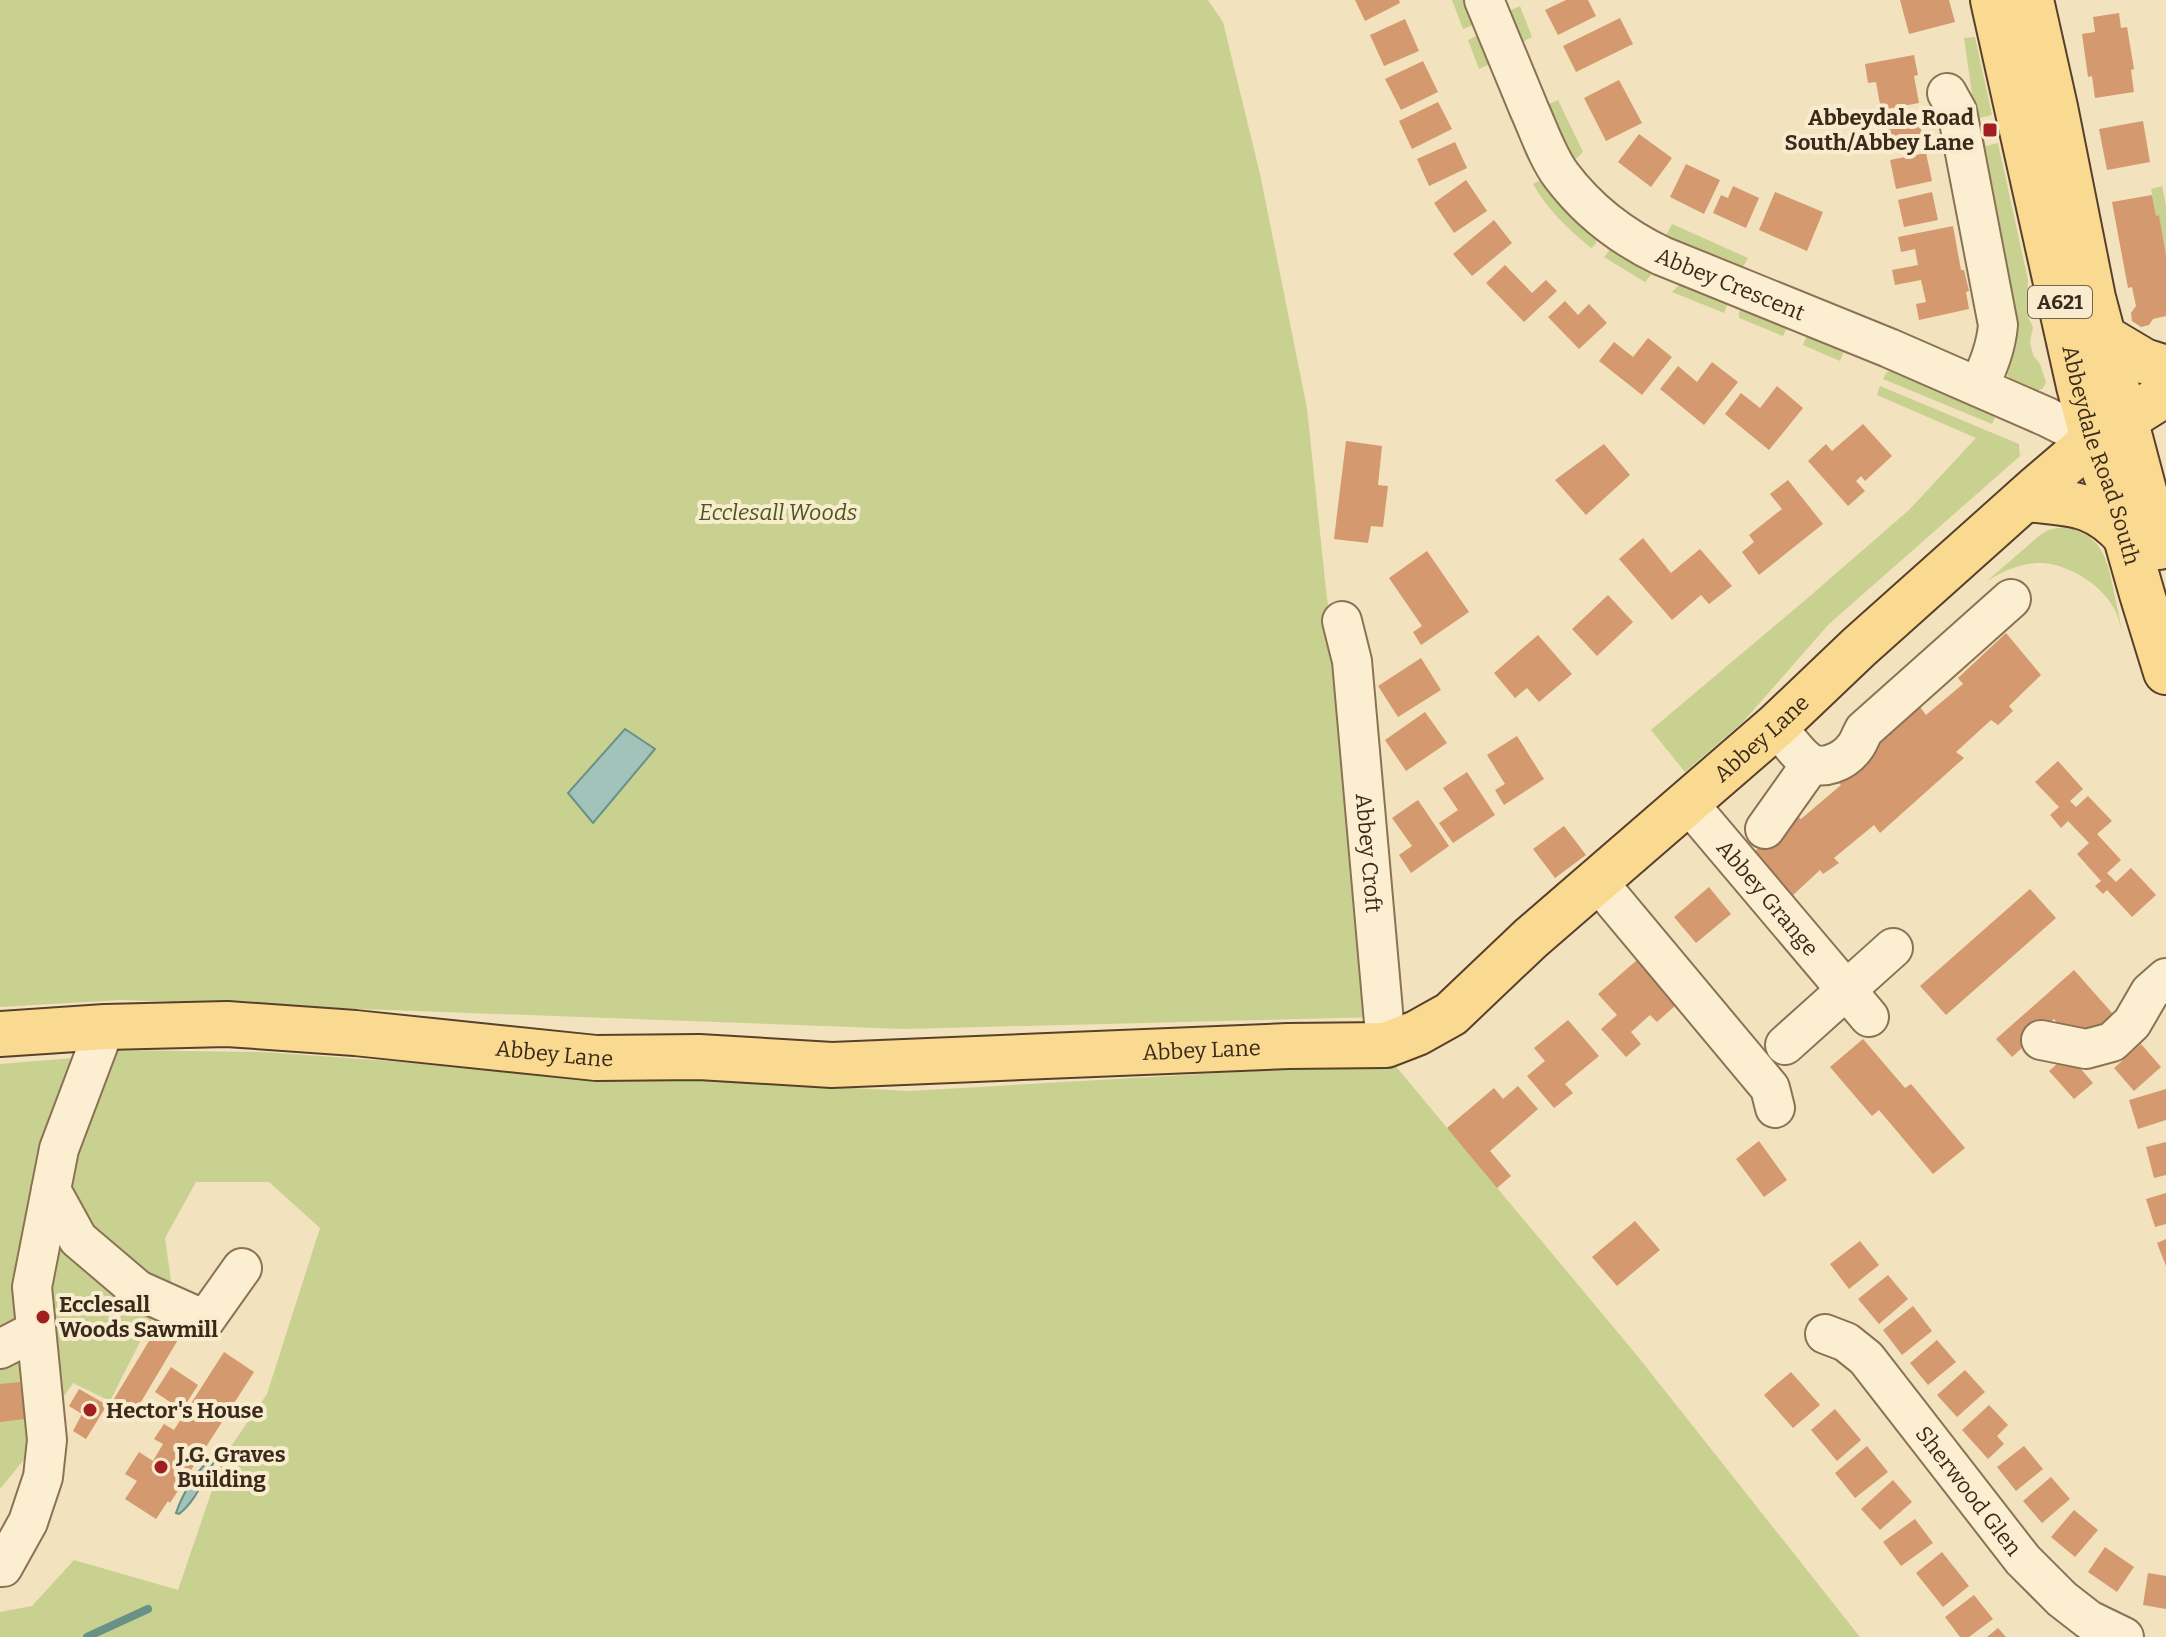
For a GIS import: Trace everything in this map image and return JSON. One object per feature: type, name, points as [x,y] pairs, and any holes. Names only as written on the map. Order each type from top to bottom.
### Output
[{"type":"main road","name":"Abbeydale Road South","points":[[1993,0],[2054,282],[2166,573]]},
{"type":"main road","name":"Abbeydale Road South","points":[[2031,0],[2102,336],[2115,499],[2166,672]]},
{"type":"main road","points":[[2102,336],[2134,356],[2166,368]]},
{"type":"main road","name":"Abbey Lane","points":[[0,1034],[227,1024],[355,1033],[596,1058],[699,1057],[832,1065],[1315,1045],[1386,1045],[1417,1033],[1451,1014],[1531,938],[1776,726],[1859,647],[2025,499],[2109,430],[2166,394]]},
{"type":"main road","points":[[2025,499],[2087,507],[2116,525],[2127,538]]},
{"type":"street","name":"Abbey Crescent","points":[[1484,0],[1550,157],[1571,187],[1610,225],[1654,252],[1889,348],[2047,417],[2109,430]]},
{"type":"street","points":[[1947,93],[1957,111],[1998,325],[1992,359],[1979,387]]},
{"type":"street","points":[[1776,726],[1811,764],[1828,765],[1847,755],[1864,730],[2011,599]]},
{"type":"street","name":"Abbey Croft","points":[[1342,621],[1365,657],[1386,1045]]},
{"type":"street","points":[[1765,829],[1811,764]]},
{"type":"street","name":"Abbey Grange","points":[[1688,803],[1858,1004]]},
{"type":"street","points":[[1597,881],[1770,1088],[1775,1108]]},
{"type":"street","points":[[1785,1045],[1858,1004],[1893,948]]},
{"type":"street","points":[[2041,1040],[2086,1049],[2112,1042],[2132,1023],[2150,992],[2166,978]]},
{"type":"street","points":[[0,1567],[3,1567],[28,1522],[43,1477],[47,1440],[32,1287],[59,1149],[105,1027]]},
{"type":"street","points":[[51,1190],[78,1239],[138,1290],[205,1320],[242,1268]]},
{"type":"street","points":[[0,1349],[35,1331]]},
{"type":"street","name":"Sherwood Glen","points":[[1825,1334],[1846,1342],[1866,1358],[2023,1560],[2062,1599],[2089,1620],[2124,1637]]},
{"type":"green space","name":"Ecclesall Woods","points":[[0,0],[1208,0],[1223,22],[1260,174],[1307,408],[1326,590],[1379,1017],[904,1029],[121,1000],[0,1007]]},
{"type":"green space","points":[[1452,0],[1466,0],[1475,24],[1463,29]]},
{"type":"green space","points":[[1520,6],[1532,37],[1523,42],[1519,41],[1509,11]]},
{"type":"green space","points":[[1478,35],[1490,64],[1479,69],[1468,40]]},
{"type":"green space","points":[[1975,37],[1992,115],[1979,118],[1986,146],[1998,143],[2028,280],[2027,315],[2033,327],[2030,342],[2046,382],[2039,390],[2019,385],[2010,379],[2005,370],[1969,108],[1972,94],[1964,38]]},
{"type":"green space","points":[[1558,100],[1583,152],[1573,162],[1547,105]]},
{"type":"green space","points":[[1545,177],[1596,234],[1596,244],[1591,248],[1559,219],[1533,184]]},
{"type":"green space","points":[[2162,186],[2166,206],[2166,255],[2151,189]]},
{"type":"green space","points":[[1672,224],[1748,258],[1741,270],[1668,239],[1666,235]]},
{"type":"green space","points":[[1612,247],[1653,267],[1645,282],[1604,257]]},
{"type":"green space","points":[[1681,283],[1728,303],[1724,313],[1672,292]]},
{"type":"green space","points":[[1744,308],[1789,324],[1783,336],[1739,318],[1739,311]]},
{"type":"green space","points":[[1808,332],[1845,348],[1840,361],[1803,345]]},
{"type":"green space","points":[[1896,368],[1998,410],[1992,424],[1883,379],[1886,373]]},
{"type":"green space","points":[[1880,386],[2019,444],[2020,456],[1829,624],[1743,722],[1685,772],[1651,730],[1909,510],[1976,438],[1877,395]]},
{"type":"green space","points":[[2064,527],[2087,535],[2101,549],[2109,568],[2123,636],[2116,612],[2103,593],[2084,578],[2062,567],[2026,564],[1987,581],[2040,535]]},
{"type":"green space","points":[[108,1050],[263,1052],[545,1072],[909,1091],[1393,1063],[1635,1353],[1860,1637],[0,1637],[0,1612],[32,1606],[74,1560],[178,1590],[223,1458],[267,1394],[320,1228],[269,1182],[196,1182],[165,1238],[171,1281],[110,1401],[73,1383],[56,1408],[42,1303],[65,1164]]},
{"type":"green space","points":[[86,1057],[47,1162],[40,1440],[0,1489],[0,1064]]},
{"type":"water","points":[[625,729],[655,749],[593,823],[568,793]]},
{"type":"water","points":[[212,1458],[214,1462],[194,1497],[185,1509],[176,1513],[191,1483]]},
{"type":"building","points":[[1355,0],[1399,0],[1400,3],[1365,21]]},
{"type":"building","points":[[1566,0],[1588,0],[1596,16],[1558,35],[1545,10]]},
{"type":"building","points":[[1900,0],[1949,0],[1955,22],[1909,34]]},
{"type":"building","points":[[2119,13],[2121,28],[2127,27],[2134,69],[2131,70],[2134,92],[2095,98],[2092,76],[2088,77],[2082,34],[2095,32],[2093,17]]},
{"type":"building","points":[[1620,18],[1633,44],[1576,72],[1563,46]]},
{"type":"building","points":[[1405,19],[1419,51],[1384,66],[1370,35]]},
{"type":"building","points":[[1914,55],[1919,103],[1881,110],[1876,82],[1868,83],[1865,64]]},
{"type":"building","points":[[1423,61],[1438,92],[1401,110],[1385,79]]},
{"type":"building","points":[[1619,80],[1642,123],[1606,141],[1584,98]]},
{"type":"building","points":[[1438,102],[1452,129],[1412,149],[1399,121]]},
{"type":"building","points":[[1917,112],[1924,142],[1888,150],[1881,120]]},
{"type":"building","points":[[2143,121],[2150,162],[2107,170],[2099,129]]},
{"type":"building","points":[[1639,134],[1672,158],[1651,187],[1618,162]]},
{"type":"building","points":[[1455,142],[1467,168],[1429,186],[1417,159]]},
{"type":"building","points":[[1926,153],[1932,181],[1896,189],[1890,160]]},
{"type":"building","points":[[1686,164],[1720,180],[1704,214],[1670,197]]},
{"type":"building","points":[[1466,180],[1487,211],[1454,233],[1434,203]]},
{"type":"building","points":[[1733,186],[1759,198],[1746,228],[1713,213],[1721,195],[1728,198]]},
{"type":"building","points":[[1775,192],[1823,212],[1807,251],[1759,230]]},
{"type":"building","points":[[1932,192],[1938,220],[1904,227],[1898,200]]},
{"type":"building","points":[[2152,195],[2166,255],[2166,316],[2153,319],[2149,325],[2141,327],[2132,321],[2131,313],[2136,306],[2132,287],[2128,288],[2112,202]]},
{"type":"building","points":[[1494,220],[1512,243],[1472,276],[1453,254]]},
{"type":"building","points":[[1953,226],[1961,270],[1964,270],[1969,291],[1966,292],[1969,309],[1919,320],[1916,304],[1926,302],[1921,280],[1895,285],[1892,270],[1918,265],[1915,249],[1901,252],[1898,237]]},
{"type":"building","points":[[1505,265],[1532,293],[1546,280],[1557,291],[1524,322],[1486,283]]},
{"type":"building","points":[[1565,301],[1578,315],[1589,304],[1607,323],[1579,349],[1548,317]]},
{"type":"building","points":[[1648,338],[1672,357],[1642,395],[1599,361],[1614,342],[1633,357]]},
{"type":"building","points":[[1712,362],[1738,382],[1704,425],[1660,389],[1678,366],[1697,382]]},
{"type":"building","points":[[1777,386],[1803,408],[1769,450],[1725,414],[1741,393],[1760,408]]},
{"type":"building","points":[[1863,424],[1892,456],[1865,481],[1861,476],[1856,481],[1865,491],[1848,506],[1808,461],[1826,444],[1832,451]]},
{"type":"building","points":[[1346,441],[1382,446],[1378,485],[1388,486],[1383,527],[1371,526],[1368,543],[1334,539]]},
{"type":"building","points":[[1604,444],[1630,475],[1586,515],[1555,480]]},
{"type":"building","points":[[1788,480],[1823,524],[1759,575],[1742,552],[1754,542],[1749,535],[1782,509],[1770,494]]},
{"type":"building","points":[[1643,538],[1671,573],[1700,549],[1732,586],[1709,604],[1701,595],[1672,620],[1619,559]]},
{"type":"building","points":[[1427,551],[1469,612],[1421,645],[1413,632],[1422,626],[1389,578]]},
{"type":"building","points":[[1608,595],[1633,622],[1597,656],[1572,629]]},
{"type":"building","points":[[2006,633],[2041,675],[2009,706],[2013,711],[1998,725],[1991,720],[1956,752],[1964,758],[1880,833],[1874,825],[1834,858],[1839,863],[1823,874],[1820,870],[1791,897],[1755,851],[1795,815],[1801,819],[1841,785],[1837,781],[1920,707],[1926,715],[1963,684],[1958,678]]},
{"type":"building","points":[[1538,635],[1572,674],[1539,702],[1527,688],[1515,698],[1494,673]]},
{"type":"building","points":[[1421,658],[1441,690],[1398,717],[1378,686]]},
{"type":"building","points":[[1425,712],[1447,743],[1406,771],[1385,740]]},
{"type":"building","points":[[1517,736],[1544,779],[1504,805],[1495,790],[1505,784],[1487,755]]},
{"type":"building","points":[[2058,761],[2083,789],[2070,801],[2076,807],[2088,796],[2112,821],[2097,834],[2121,860],[2107,873],[2116,882],[2131,868],[2156,895],[2132,917],[2107,890],[2103,894],[2095,886],[2101,881],[2077,854],[2089,843],[2068,821],[2061,828],[2050,815],[2059,807],[2035,782]]},
{"type":"building","points":[[1467,772],[1495,815],[1453,843],[1439,823],[1458,810],[1443,788]]},
{"type":"building","points":[[1418,800],[1449,846],[1411,873],[1399,855],[1412,846],[1392,818]]},
{"type":"building","points":[[1564,826],[1586,855],[1555,878],[1533,849]]},
{"type":"building","points":[[1709,887],[1731,914],[1696,943],[1674,917]]},
{"type":"building","points":[[2030,889],[2056,918],[1946,1015],[1920,986]]},
{"type":"building","points":[[1637,960],[1676,1005],[1657,1022],[1650,1015],[1631,1032],[1641,1044],[1626,1057],[1601,1029],[1617,1015],[1598,994]]},
{"type":"building","points":[[2074,970],[2113,1014],[2078,1046],[2054,1019],[2012,1057],[1996,1039]]},
{"type":"building","points":[[1568,1020],[1599,1056],[1565,1084],[1573,1093],[1554,1108],[1527,1076],[1545,1061],[1534,1048]]},
{"type":"building","points":[[1863,1039],[1905,1088],[1911,1084],[1965,1148],[1933,1174],[1879,1110],[1872,1116],[1830,1067]]},
{"type":"building","points":[[2141,1044],[2161,1067],[2134,1091],[2114,1068]]},
{"type":"building","points":[[2068,1054],[2093,1083],[2074,1099],[2049,1071]]},
{"type":"building","points":[[1518,1086],[1538,1109],[1490,1151],[1511,1176],[1497,1188],[1447,1128],[1494,1088],[1503,1099]]},
{"type":"building","points":[[2166,1089],[2166,1120],[2138,1129],[2129,1100]]},
{"type":"building","points":[[1759,1141],[1787,1180],[1764,1197],[1736,1159]]},
{"type":"building","points":[[2166,1142],[2166,1175],[2154,1178],[2146,1147]]},
{"type":"building","points":[[2166,1193],[2166,1224],[2155,1227],[2146,1199]]},
{"type":"building","points":[[1635,1221],[1660,1250],[1617,1286],[1592,1257]]},
{"type":"building","points":[[2166,1239],[2166,1266],[2157,1243]]},
{"type":"building","points":[[1860,1241],[1879,1265],[1849,1289],[1830,1264]]},
{"type":"building","points":[[1888,1275],[1908,1299],[1879,1324],[1858,1299]]},
{"type":"building","points":[[1913,1306],[1932,1331],[1902,1355],[1883,1330]]},
{"type":"building","points":[[161,1321],[182,1333],[132,1417],[111,1404]]},
{"type":"building","points":[[1937,1340],[1956,1362],[1928,1385],[1910,1363]]},
{"type":"building","points":[[224,1352],[254,1372],[170,1503],[168,1501],[156,1519],[125,1499],[137,1481],[125,1474],[139,1452],[153,1461],[163,1444],[154,1439],[164,1424],[174,1430]]},
{"type":"building","points":[[171,1367],[198,1385],[182,1410],[155,1392]]},
{"type":"building","points":[[1965,1370],[1985,1392],[1957,1417],[1937,1395]]},
{"type":"building","points":[[1791,1372],[1820,1405],[1793,1428],[1764,1395]]},
{"type":"building","points":[[20,1382],[25,1419],[0,1422],[0,1384]]},
{"type":"building","name":"Hector's House","points":[[79,1389],[107,1405],[86,1439],[73,1431],[82,1414],[69,1406]]},
{"type":"building","points":[[1989,1405],[2008,1425],[1997,1436],[2004,1444],[1988,1459],[1962,1430]]},
{"type":"building","points":[[1835,1409],[1861,1440],[1837,1461],[1811,1430]]},
{"type":"building","points":[[1867,1446],[1888,1472],[1855,1498],[1835,1473]]},
{"type":"building","points":[[2024,1446],[2043,1469],[2016,1491],[1997,1467]]},
{"type":"building","points":[[2051,1477],[2070,1499],[2042,1523],[2023,1501]]},
{"type":"building","points":[[1893,1480],[1912,1502],[1880,1530],[1861,1509]]},
{"type":"building","points":[[2074,1510],[2098,1530],[2075,1557],[2051,1537]]},
{"type":"building","points":[[1915,1519],[1933,1543],[1901,1566],[1883,1542]]},
{"type":"building","points":[[2105,1547],[2134,1567],[2117,1592],[2088,1572]]},
{"type":"building","points":[[1942,1552],[1969,1586],[1943,1607],[1916,1573]]},
{"type":"building","points":[[2148,1573],[2166,1576],[2166,1609],[2143,1605]]},
{"type":"building","points":[[1974,1595],[1993,1619],[1969,1637],[1960,1637],[1945,1617]]},
{"type":"building","points":[[1998,1628],[2006,1637],[1987,1637]]},
{"type":"waterway","points":[[87,1637],[148,1609]]},
{"type":"place","name":"Abbeydale Road South/Abbey Lane","points":[[1990,130]]},
{"type":"place","name":"Ecclesall Woods Sawmill","points":[[43,1317]]},
{"type":"place","name":"Hector's House","points":[[90,1410]]},
{"type":"place","name":"J.G. Graves Building","points":[[161,1467]]}]
